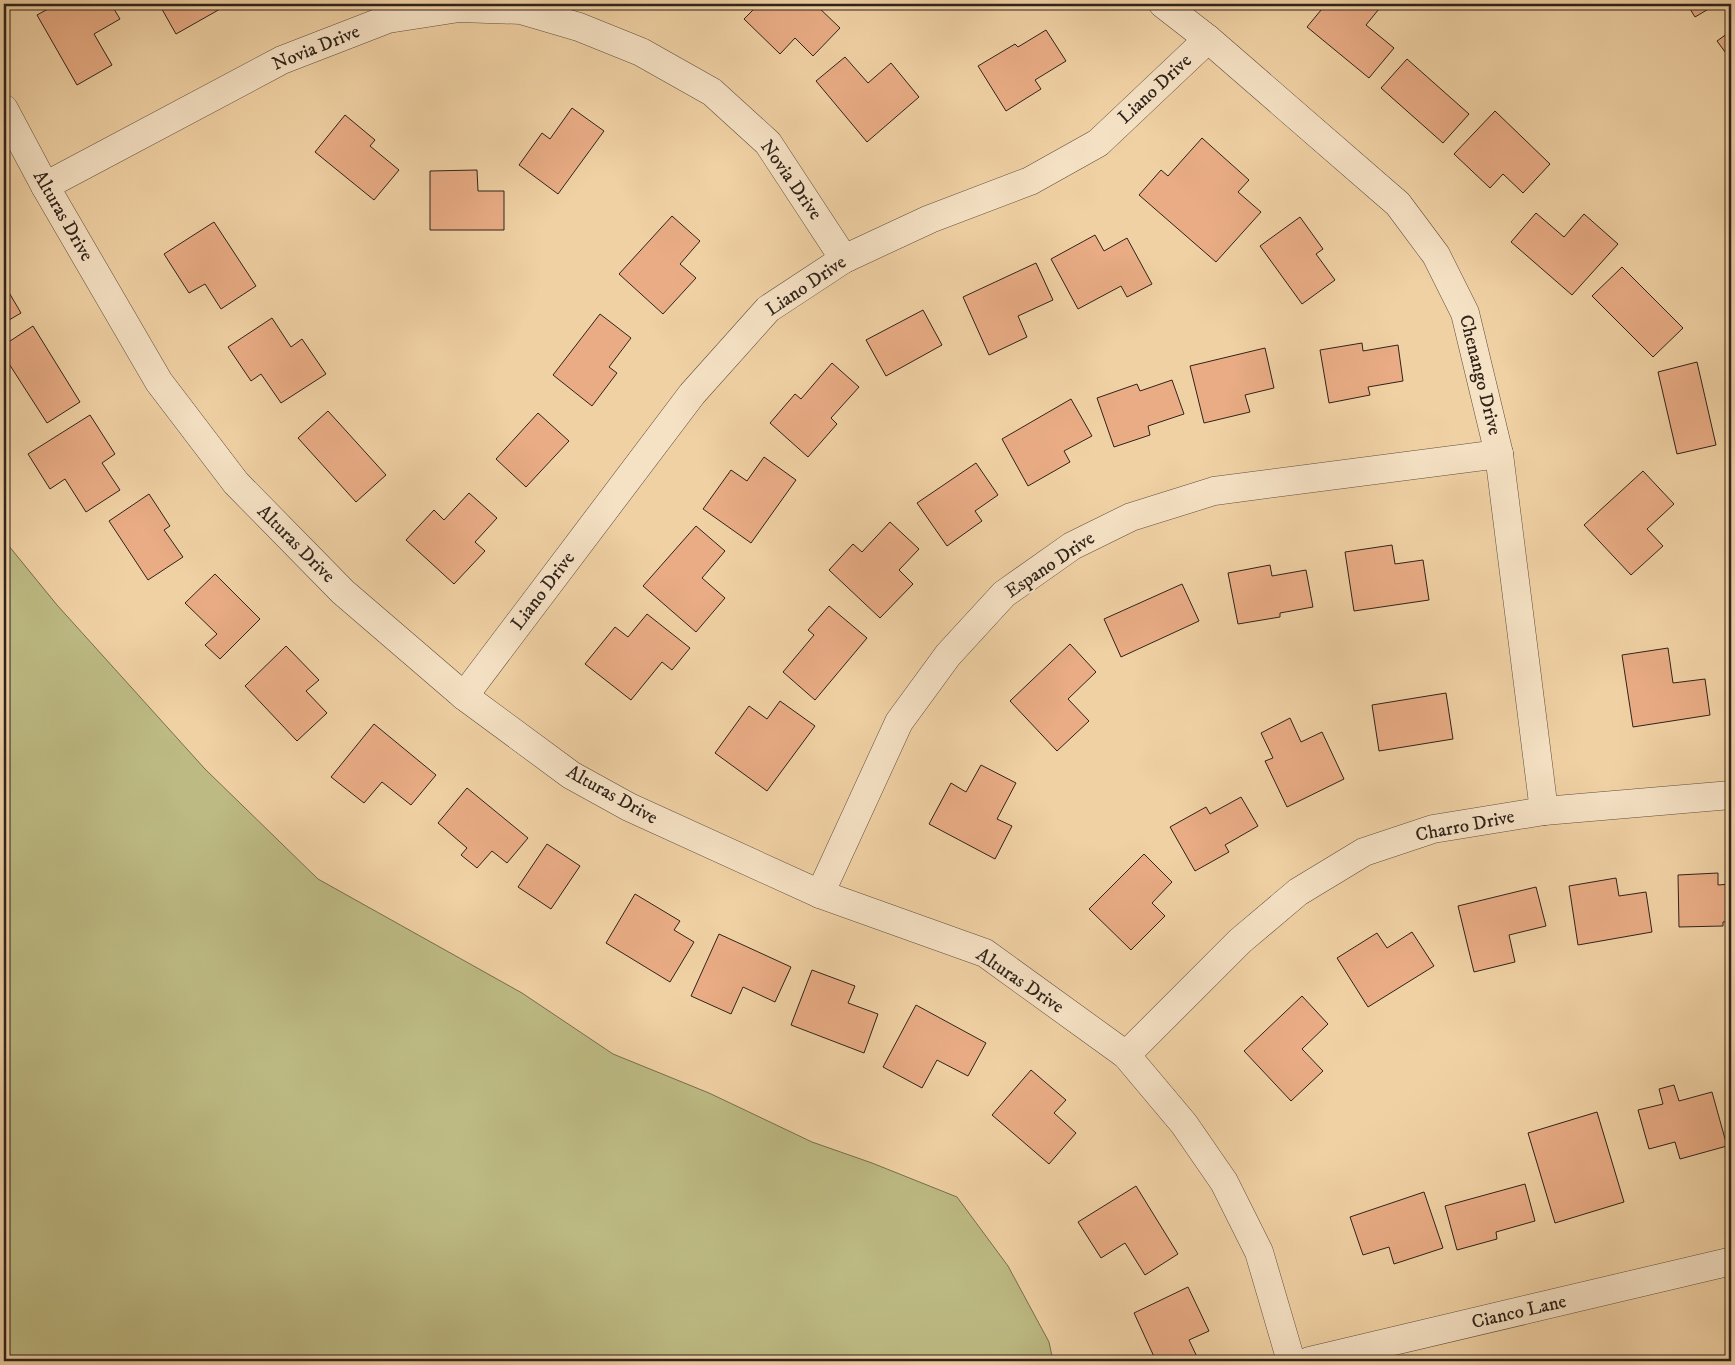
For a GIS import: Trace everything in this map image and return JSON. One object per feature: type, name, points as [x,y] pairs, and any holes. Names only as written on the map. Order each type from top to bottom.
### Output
[{"type":"street","name":"Chenango Drive","points":[[1163,4],[1208,39],[1398,204],[1436,255],[1466,313],[1499,454],[1544,811]]},
{"type":"street","name":"Novia Drive","points":[[45,186],[282,60],[388,19],[459,8],[521,10],[579,27],[642,52],[712,92],[768,143],[844,259]]},
{"type":"street","name":"Liano Drive","points":[[464,696],[692,394],[768,309],[844,259],[930,219],[1030,181],[1098,143],[1208,39]]},
{"type":"street","name":"Alturas Drive","points":[[4,108],[45,186],[159,382],[236,482],[344,592],[464,696],[571,775],[629,808],[820,894],[985,953],[1126,1056],[1184,1124],[1224,1182],[1259,1252],[1291,1361]]},
{"type":"street","name":"Espano Drive","points":[[820,894],[899,722],[948,655],[1004,594],[1072,546],[1131,517],[1214,491],[1499,454]]},
{"type":"street","name":"Charro Drive","points":[[1126,1056],[1247,935],[1298,892],[1364,852],[1433,829],[1544,811],[1731,795]]},
{"type":"street","name":"Cianco Lane","points":[[1309,1361],[1728,1262]]},
{"type":"shaded area","points":[[4,540],[57,605],[205,769],[318,879],[522,993],[613,1054],[709,1093],[812,1142],[872,1163],[957,1197],[1008,1266],[1049,1342],[1053,1361],[4,1361]]},
{"type":"building","points":[[57,4],[111,4],[120,19],[94,34],[112,65],[77,85],[37,15]]},
{"type":"building","points":[[159,4],[229,4],[176,34]]},
{"type":"building","points":[[759,4],[815,4],[840,28],[813,56],[795,38],[780,54],[744,19]]},
{"type":"building","points":[[949,4],[960,4],[956,9]]},
{"type":"building","points":[[1326,4],[1383,4],[1366,25],[1394,48],[1369,78],[1307,27]]},
{"type":"building","points":[[1687,4],[1717,4],[1695,17]]},
{"type":"building","points":[[1046,30],[1066,61],[1035,80],[1041,89],[1006,111],[978,66],[1015,44],[1018,47]]},
{"type":"building","points":[[1731,31],[1731,60],[1717,41]]},
{"type":"building","points":[[845,57],[868,83],[891,63],[919,97],[867,142],[816,81]]},
{"type":"building","points":[[1407,59],[1469,114],[1443,143],[1381,88]]},
{"type":"building","points":[[572,108],[604,131],[558,194],[519,165],[542,133],[550,139]]},
{"type":"building","points":[[1495,111],[1550,164],[1523,193],[1503,174],[1490,188],[1454,154]]},
{"type":"building","points":[[345,115],[375,140],[370,146],[399,170],[374,200],[315,152]]},
{"type":"building","points":[[1202,138],[1249,180],[1238,192],[1261,212],[1216,262],[1139,195],[1161,170],[1168,176]]},
{"type":"building","points":[[477,170],[478,191],[504,191],[504,230],[430,230],[430,171]]},
{"type":"building","points":[[1536,213],[1564,237],[1584,214],[1618,244],[1572,295],[1511,242]]},
{"type":"building","points":[[672,216],[700,241],[680,264],[696,278],[663,314],[619,274]]},
{"type":"building","points":[[1300,217],[1323,249],[1316,254],[1335,280],[1302,304],[1260,246]]},
{"type":"building","points":[[214,222],[256,286],[221,309],[205,284],[189,293],[164,254]]},
{"type":"building","points":[[1095,235],[1104,251],[1127,238],[1152,284],[1127,297],[1121,286],[1078,309],[1051,259]]},
{"type":"building","points":[[1036,263],[1053,300],[1018,316],[1027,337],[989,355],[963,297]]},
{"type":"building","points":[[1622,267],[1683,328],[1653,357],[1592,296]]},
{"type":"building","points":[[4,284],[21,313],[4,323]]},
{"type":"building","points":[[923,310],[942,345],[886,376],[866,340]]},
{"type":"building","points":[[600,314],[631,338],[609,367],[617,373],[592,406],[553,375]]},
{"type":"building","points":[[272,318],[291,347],[302,339],[326,374],[281,403],[261,374],[251,381],[228,347]]},
{"type":"building","points":[[33,326],[80,402],[47,423],[4,356],[4,345]]},
{"type":"building","points":[[1362,343],[1363,351],[1398,345],[1403,381],[1368,387],[1370,395],[1329,403],[1320,350]]},
{"type":"building","points":[[1265,348],[1274,388],[1245,395],[1250,412],[1204,423],[1190,366]]},
{"type":"building","points":[[1697,362],[1716,445],[1677,454],[1658,372]]},
{"type":"building","points":[[832,363],[859,387],[831,418],[837,424],[808,457],[770,423],[795,394],[801,399]]},
{"type":"building","points":[[1172,380],[1184,414],[1148,426],[1150,435],[1114,447],[1097,398],[1137,384],[1140,391]]},
{"type":"building","points":[[1071,399],[1092,436],[1064,451],[1070,462],[1028,486],[1002,439]]},
{"type":"building","points":[[328,411],[386,475],[356,502],[298,438]]},
{"type":"building","points":[[538,413],[569,441],[526,487],[496,459]]},
{"type":"building","points":[[90,415],[115,454],[102,463],[120,490],[86,512],[65,479],[50,489],[28,454]]},
{"type":"building","points":[[764,457],[796,480],[751,543],[703,509],[731,470],[747,481]]},
{"type":"building","points":[[976,463],[998,495],[975,511],[982,521],[947,546],[917,503]]},
{"type":"building","points":[[1643,471],[1674,504],[1647,529],[1663,546],[1631,575],[1584,525]]},
{"type":"building","points":[[469,493],[497,518],[475,542],[485,551],[454,584],[406,540],[434,510],[444,520]]},
{"type":"building","points":[[149,494],[170,526],[164,530],[183,557],[148,580],[109,521]]},
{"type":"building","points":[[890,522],[919,549],[899,570],[913,584],[880,618],[829,570],[853,544],[862,552]]},
{"type":"building","points":[[696,526],[725,551],[702,578],[725,598],[696,632],[643,586]]},
{"type":"building","points":[[1392,545],[1395,564],[1423,560],[1429,600],[1354,611],[1345,552]]},
{"type":"building","points":[[1270,565],[1272,576],[1306,570],[1313,607],[1280,613],[1280,617],[1238,624],[1228,573]]},
{"type":"building","points":[[215,574],[260,619],[220,659],[205,645],[217,634],[185,603]]},
{"type":"building","points":[[1182,584],[1199,621],[1121,657],[1104,619]]},
{"type":"building","points":[[829,606],[867,638],[815,700],[783,672],[814,635],[808,630]]},
{"type":"building","points":[[647,614],[690,648],[672,670],[662,662],[631,700],[585,664],[615,627],[628,637]]},
{"type":"building","points":[[1070,644],[1096,672],[1068,699],[1089,721],[1057,751],[1010,701]]},
{"type":"building","points":[[286,646],[319,680],[306,691],[327,713],[297,741],[245,686]]},
{"type":"building","points":[[1668,648],[1673,683],[1705,679],[1710,715],[1633,727],[1622,655]]},
{"type":"building","points":[[1446,693],[1453,739],[1379,751],[1372,705]]},
{"type":"building","points":[[780,701],[815,726],[767,791],[715,753],[749,706],[767,719]]},
{"type":"building","points":[[1290,718],[1301,742],[1322,732],[1344,779],[1287,807],[1265,761],[1273,758],[1261,733]]},
{"type":"building","points":[[374,724],[436,775],[411,805],[382,782],[364,803],[331,777]]},
{"type":"building","points":[[981,765],[1016,783],[997,819],[1012,826],[995,859],[929,824],[951,783],[966,792]]},
{"type":"building","points":[[467,788],[528,838],[507,863],[492,851],[477,868],[461,855],[467,848],[438,823]]},
{"type":"building","points":[[1241,797],[1258,826],[1225,845],[1229,852],[1195,871],[1170,827],[1206,807],[1210,814]]},
{"type":"building","points":[[547,844],[580,866],[551,909],[518,887]]},
{"type":"building","points":[[1144,854],[1172,882],[1152,903],[1165,916],[1131,950],[1089,909]]},
{"type":"building","points":[[1718,873],[1718,885],[1731,884],[1731,921],[1723,922],[1723,926],[1679,927],[1678,875]]},
{"type":"building","points":[[1616,878],[1619,896],[1646,892],[1652,932],[1578,945],[1569,886]]},
{"type":"building","points":[[1536,887],[1546,926],[1509,935],[1515,962],[1474,972],[1458,906]]},
{"type":"building","points":[[635,894],[680,921],[674,930],[694,942],[670,982],[606,943]]},
{"type":"building","points":[[1412,932],[1434,966],[1368,1007],[1337,958],[1377,933],[1387,948]]},
{"type":"building","points":[[719,934],[791,967],[775,1002],[743,987],[731,1014],[691,996]]},
{"type":"building","points":[[812,970],[855,986],[848,1003],[878,1014],[864,1053],[791,1025]]},
{"type":"building","points":[[1302,996],[1328,1024],[1302,1049],[1323,1071],[1291,1101],[1244,1051]]},
{"type":"building","points":[[916,1005],[986,1043],[968,1076],[937,1060],[922,1088],[883,1067]]},
{"type":"building","points":[[1031,1070],[1066,1100],[1054,1113],[1076,1133],[1049,1164],[992,1115]]},
{"type":"building","points":[[1674,1085],[1679,1101],[1712,1092],[1727,1146],[1680,1159],[1675,1142],[1649,1149],[1638,1110],[1663,1104],[1659,1089]]},
{"type":"building","points":[[1597,1112],[1624,1202],[1555,1223],[1528,1133]]},
{"type":"building","points":[[1525,1184],[1535,1221],[1496,1232],[1497,1239],[1457,1250],[1445,1206]]},
{"type":"building","points":[[1136,1186],[1178,1254],[1145,1275],[1125,1243],[1101,1258],[1078,1222]]},
{"type":"building","points":[[1424,1192],[1443,1248],[1394,1264],[1389,1247],[1363,1255],[1350,1217]]},
{"type":"building","points":[[1188,1287],[1209,1331],[1189,1340],[1199,1361],[1156,1361],[1134,1313]]}]
